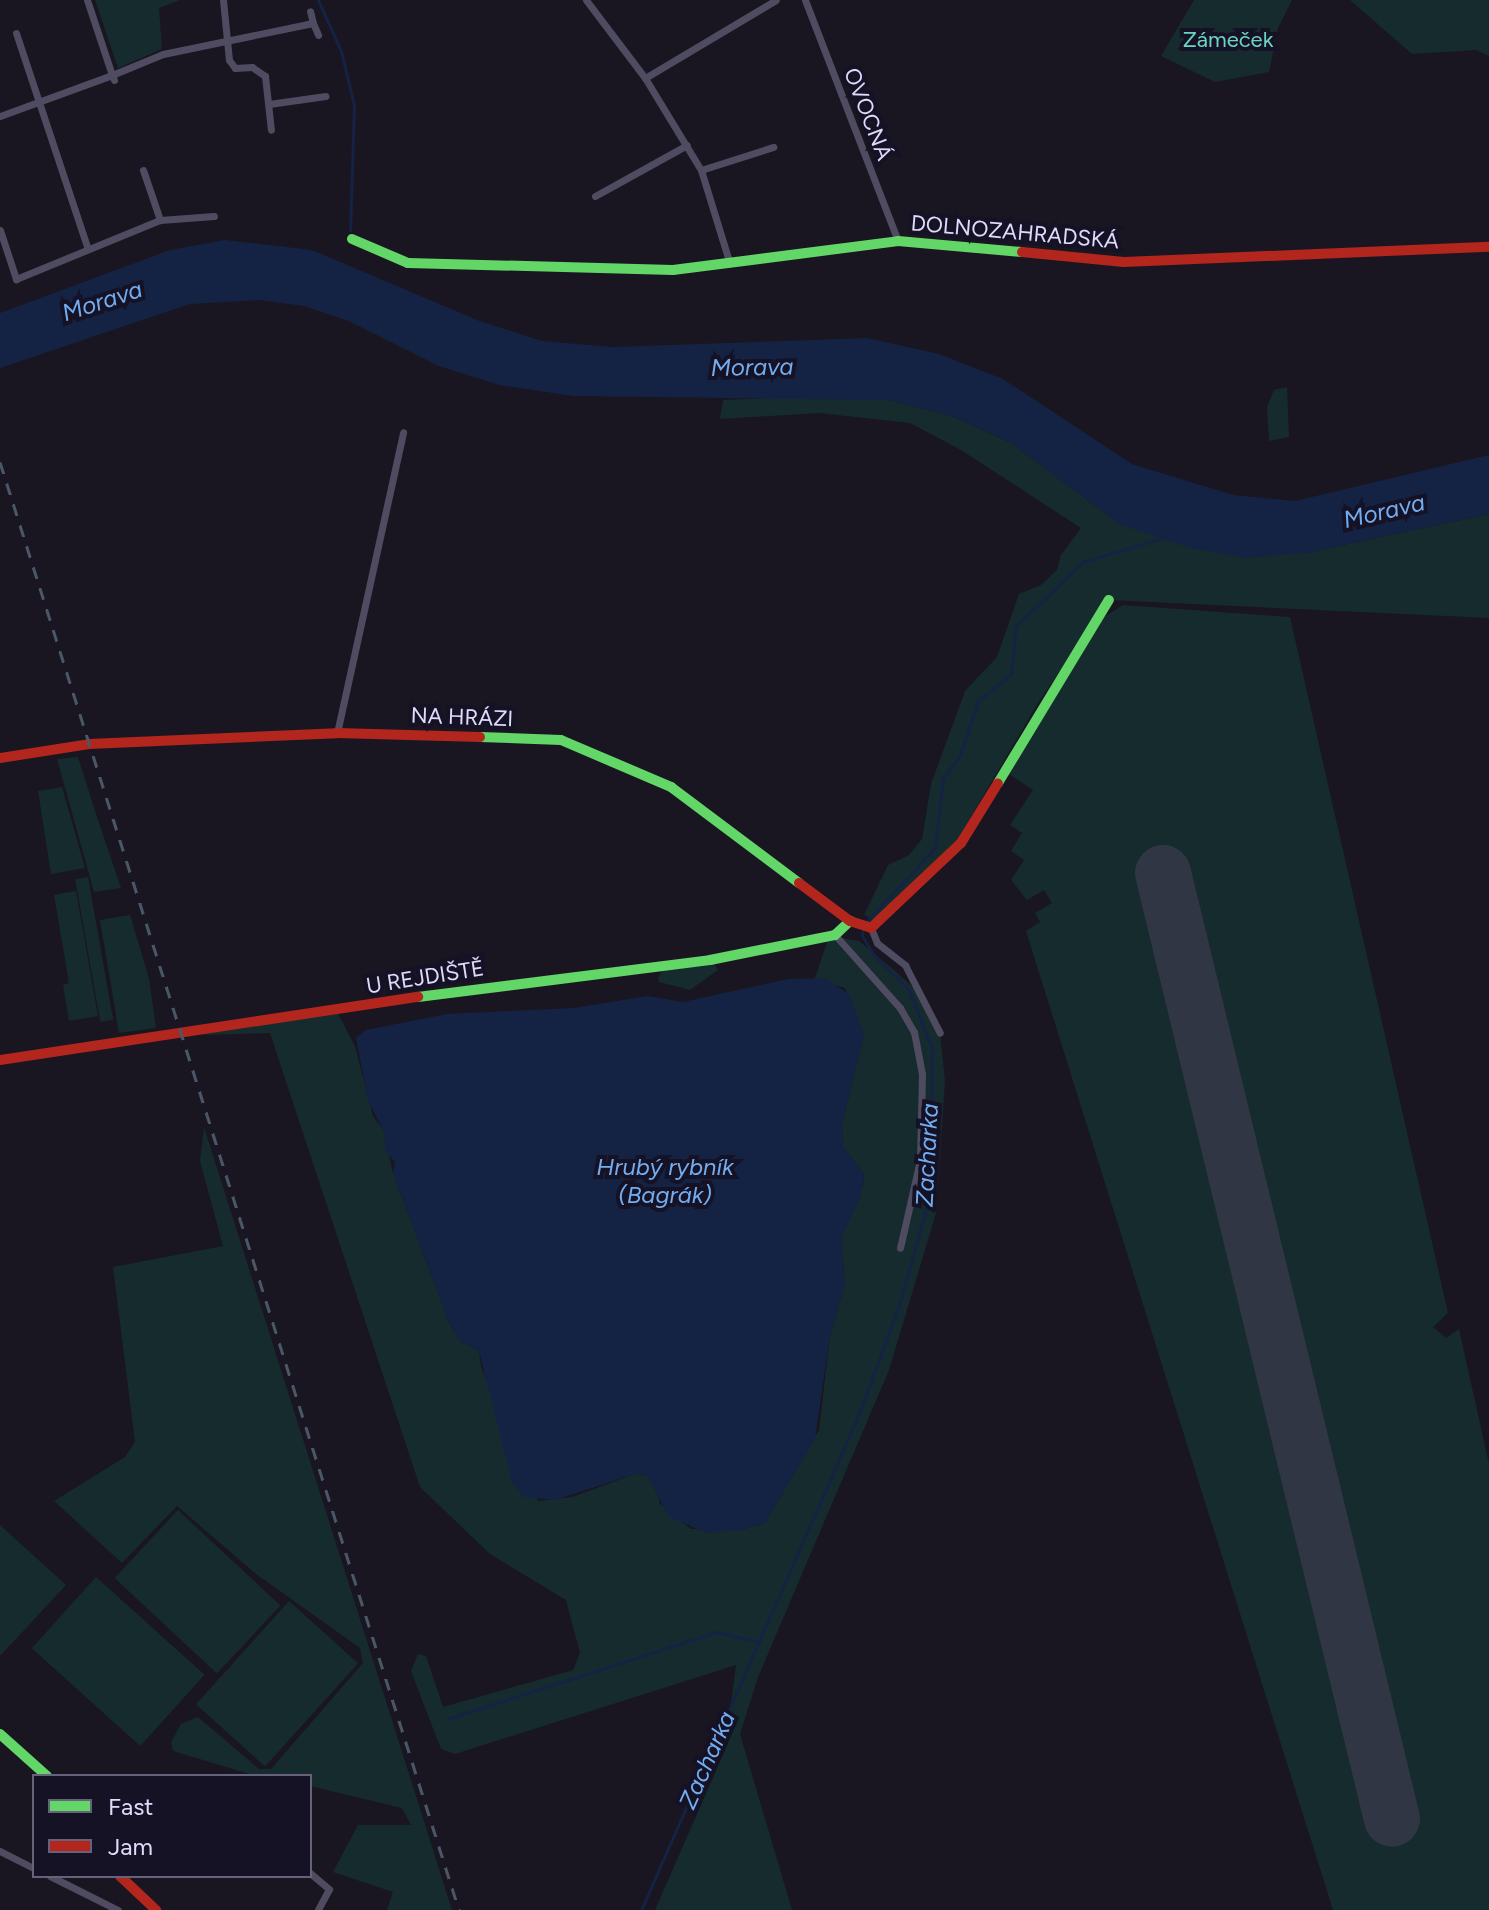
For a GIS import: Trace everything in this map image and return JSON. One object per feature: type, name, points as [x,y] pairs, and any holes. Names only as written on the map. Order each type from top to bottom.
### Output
[{"type":"street","points":[[87,0],[113,78]]},
{"type":"street","points":[[223,0],[235,68],[259,69],[265,76],[271,130]]},
{"type":"street","points":[[586,0],[645,78],[701,170],[730,264]]},
{"type":"street","points":[[645,78],[776,0]]},
{"type":"street","name":"OVOCNÁ","points":[[805,0],[898,241]]},
{"type":"street","points":[[310,11],[318,35]]},
{"type":"street","points":[[0,116],[113,78],[163,54],[313,23]]},
{"type":"street","points":[[16,33],[87,247]]},
{"type":"street","points":[[269,104],[325,96]]},
{"type":"street","points":[[595,196],[687,145]]},
{"type":"street","points":[[701,170],[773,147]]},
{"type":"street","points":[[143,170],[160,220]]},
{"type":"street","points":[[0,230],[16,279],[87,247],[160,220],[214,216]]},
{"type":"street","name":"DOLNOZAHRADSKÁ","points":[[352,239],[408,263],[673,270],[898,241],[1124,262],[1489,247]]},
{"type":"street","points":[[337,733],[403,432]]},
{"type":"street","points":[[940,1033],[905,965],[877,943],[870,927],[961,843],[1109,600]]},
{"type":"street","name":"NA HRÁZI","points":[[0,758],[89,744],[337,733],[561,740],[618,761],[671,787],[854,922],[870,927]]},
{"type":"street","points":[[854,922],[835,935],[864,966],[914,1032],[922,1074],[920,1160],[900,1248]]},
{"type":"street","name":"U REJDIŠTĚ","points":[[0,1060],[553,977],[710,960],[835,935]]},
{"type":"street","points":[[0,1734],[45,1774]]},
{"type":"street","points":[[0,1851],[32,1867]]},
{"type":"street","points":[[312,1875],[329,1889],[318,1910]]},
{"type":"street","points":[[54,1878],[118,1910]]},
{"type":"street","points":[[122,1878],[156,1910]]},
{"type":"green space","points":[[95,0],[180,0],[159,8],[162,49],[118,68]]},
{"type":"green space","name":"Zámeček","points":[[1194,0],[1292,0],[1278,28],[1269,72],[1215,82],[1161,56]]},
{"type":"green space","points":[[1350,0],[1489,0],[1489,56],[1476,50],[1412,54]]},
{"type":"green space","points":[[1287,387],[1289,437],[1269,441],[1267,407],[1274,390]]},
{"type":"green space","points":[[813,396],[888,400],[952,416],[1011,443],[1121,525],[1306,553],[1489,514],[1489,618],[1109,600],[1038,703],[956,842],[874,920],[864,915],[888,865],[909,855],[922,839],[931,784],[965,691],[997,657],[1019,594],[1041,585],[1057,570],[1061,555],[1081,528],[961,450],[910,423],[819,413],[720,419],[723,400]]},
{"type":"green space","points":[[1123,605],[1290,617],[1448,1313],[1433,1327],[1446,1338],[1459,1329],[1489,1464],[1489,1910],[1333,1910],[1026,931],[1040,922],[1035,913],[1052,903],[1044,890],[1027,900],[1011,880],[1024,860],[1011,851],[1022,833],[1010,825],[1033,790],[1006,772],[1104,617]],"holes":[[[1182,865],[1412,1817],[1373,1826],[1145,876]]]},
{"type":"green space","points":[[78,757],[121,888],[94,892],[57,759]]},
{"type":"green space","points":[[62,787],[85,868],[51,874],[38,791]]},
{"type":"green space","points":[[88,877],[113,1020],[100,1022],[75,879]]},
{"type":"green space","points":[[76,891],[98,1016],[69,1021],[63,985],[69,983],[54,895]]},
{"type":"green space","points":[[130,915],[149,978],[156,1028],[119,1033],[100,920]]},
{"type":"green space","points":[[829,936],[859,941],[894,970],[916,990],[940,1033],[945,1081],[936,1213],[889,1370],[758,1677],[740,1734],[792,1910],[655,1910],[725,1750],[736,1665],[455,1754],[441,1749],[411,1671],[418,1654],[426,1656],[443,1707],[573,1670],[580,1653],[566,1600],[490,1554],[420,1487],[270,1033],[203,1035],[215,1028],[337,1012],[355,1046],[373,1116],[384,1131],[393,1173],[450,1325],[461,1342],[479,1351],[481,1367],[538,1501],[572,1497],[635,1474],[647,1475],[654,1481],[660,1504],[691,1529],[741,1530],[765,1523],[819,1430],[830,1335],[845,1285],[841,1238],[863,1185],[864,1174],[843,1147],[842,1124],[864,1034],[845,988],[815,978]]},
{"type":"green space","points":[[670,961],[714,963],[718,970],[690,990],[659,982],[658,977]]},
{"type":"green space","points":[[204,1127],[452,1910],[387,1910],[393,1892],[333,1872],[358,1825],[411,1825],[402,1808],[312,1786],[312,1774],[249,1774],[173,1751],[171,1742],[181,1724],[198,1717],[259,1769],[271,1769],[363,1663],[360,1648],[256,1574],[177,1506],[122,1563],[54,1501],[125,1457],[135,1442],[113,1267],[223,1246],[200,1161]]},
{"type":"green space","points":[[178,1510],[280,1605],[217,1673],[115,1578]]},
{"type":"green space","points":[[0,1525],[66,1585],[1,1655],[0,1654]]},
{"type":"green space","points":[[96,1577],[204,1675],[140,1746],[32,1648]]},
{"type":"green space","points":[[289,1601],[358,1663],[265,1767],[196,1704]]},
{"type":"water","name":"Morava","points":[[225,240],[312,250],[477,320],[542,341],[612,347],[867,338],[939,354],[1003,379],[1132,464],[1233,495],[1295,501],[1489,455],[1489,514],[1306,553],[1246,558],[1190,548],[1121,525],[1011,443],[952,416],[888,400],[573,396],[499,385],[439,366],[351,322],[304,306],[259,300],[190,304],[0,368],[0,313],[170,250]]},
{"type":"water","name":"Hrubý rybník (Bagrák)","points":[[826,978],[850,995],[864,1034],[842,1124],[843,1147],[864,1174],[861,1196],[841,1238],[845,1285],[830,1335],[815,1439],[765,1523],[741,1530],[706,1533],[668,1516],[647,1475],[635,1474],[555,1500],[524,1497],[512,1483],[479,1351],[461,1342],[450,1325],[393,1173],[395,1162],[385,1151],[384,1132],[368,1100],[356,1038],[366,1030],[447,1014],[574,1008],[647,996],[683,1002],[788,979]]},
{"type":"waterway","points":[[318,0],[341,51],[354,105],[350,230]]},
{"type":"waterway","name":"Zacharka","points":[[866,922],[935,848],[943,779],[960,755],[978,701],[1011,674],[1016,626],[1083,562],[1162,538]]},
{"type":"waterway","name":"Zacharka","points":[[641,1910],[861,1409],[900,1302],[929,1198],[932,1049],[909,990],[873,954],[862,936],[863,929]]},
{"type":"waterway","points":[[447,1719],[717,1632],[760,1642]]},
{"type":"runway","points":[[1163,873],[1392,1819]]},
{"type":"railway","points":[[0,462],[459,1910]]},
{"type":"traffic: fast","points":[[352,239],[408,263],[673,270],[898,241],[1022,252]]},
{"type":"traffic: fast","points":[[998,783],[1109,600]]},
{"type":"traffic: fast","points":[[480,737],[561,740],[671,787],[799,883]]},
{"type":"traffic: fast","points":[[418,997],[710,960],[835,935],[850,921]]},
{"type":"traffic: fast","points":[[0,1734],[45,1774]]},
{"type":"traffic: jam","points":[[1022,252],[1124,262],[1489,247]]},
{"type":"traffic: jam","points":[[0,758],[89,744],[337,733],[480,737]]},
{"type":"traffic: jam","points":[[799,883],[850,921],[871,928],[961,843],[998,783]]},
{"type":"traffic: jam","points":[[0,1060],[418,997]]},
{"type":"traffic: jam","points":[[122,1878],[156,1910]]}]
